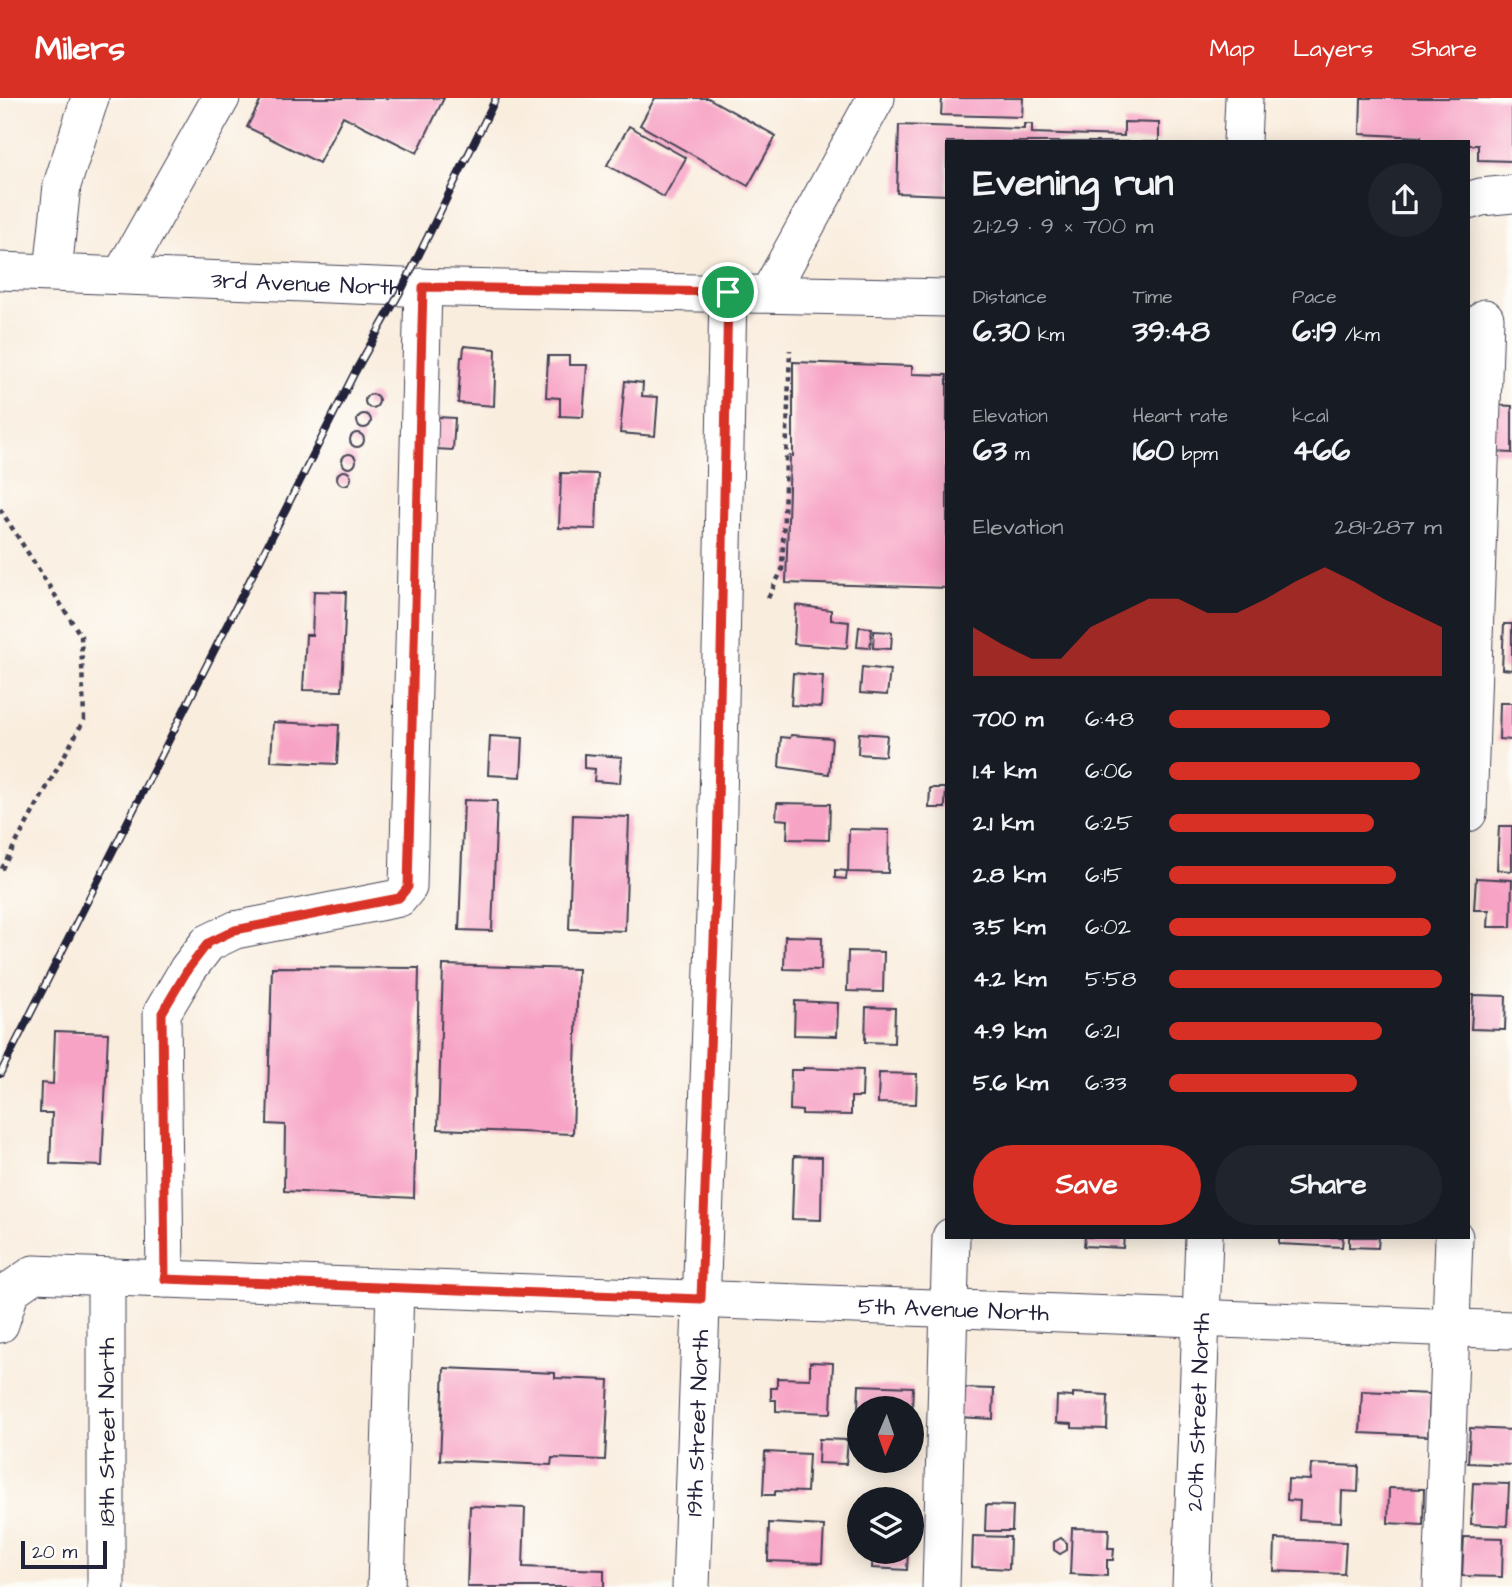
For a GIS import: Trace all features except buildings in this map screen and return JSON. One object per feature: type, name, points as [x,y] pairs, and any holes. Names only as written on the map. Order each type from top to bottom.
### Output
[{"type":"street","points":[[53,272],[62,185],[90,98]]},
{"type":"street","points":[[122,274],[221,98]]},
{"type":"street","points":[[769,293],[876,98]]},
{"type":"street","points":[[1242,140],[1244,98]]},
{"type":"street","points":[[1470,200],[1512,194]]},
{"type":"street","name":"3rd Avenue North","points":[[0,271],[423,287],[945,298]]},
{"type":"street","points":[[165,1279],[162,1013],[188,969],[208,943],[235,930],[399,898],[408,887],[423,287]]},
{"type":"street","name":"19th Street North","points":[[691,1587],[717,857],[728,292]]},
{"type":"street","points":[[1470,764],[1488,318]]},
{"type":"street","points":[[941,1587],[951,1239]]},
{"type":"street","name":"20th Street North","points":[[1191,1587],[1203,1239]]},
{"type":"street","points":[[1442,1587],[1454,1239]]},
{"type":"street","name":"5th Avenue North","points":[[0,1324],[11,1290],[34,1274],[1512,1330]]},
{"type":"street","name":"18th Street North","points":[[106,1277],[106,1587]]},
{"type":"street","points":[[386,1587],[395,1288]]},
{"type":"path","points":[[768,598],[782,570],[790,350]]},
{"type":"path","points":[[0,509],[81,636],[84,720],[0,872]]},
{"type":"railway","points":[[0,1074],[355,372],[403,287],[496,98]]},
{"type":"route","points":[[423,287],[728,292],[717,857],[701,1299],[165,1279],[162,1013],[188,969],[208,943],[235,930],[399,898],[408,887],[423,287]]}]
